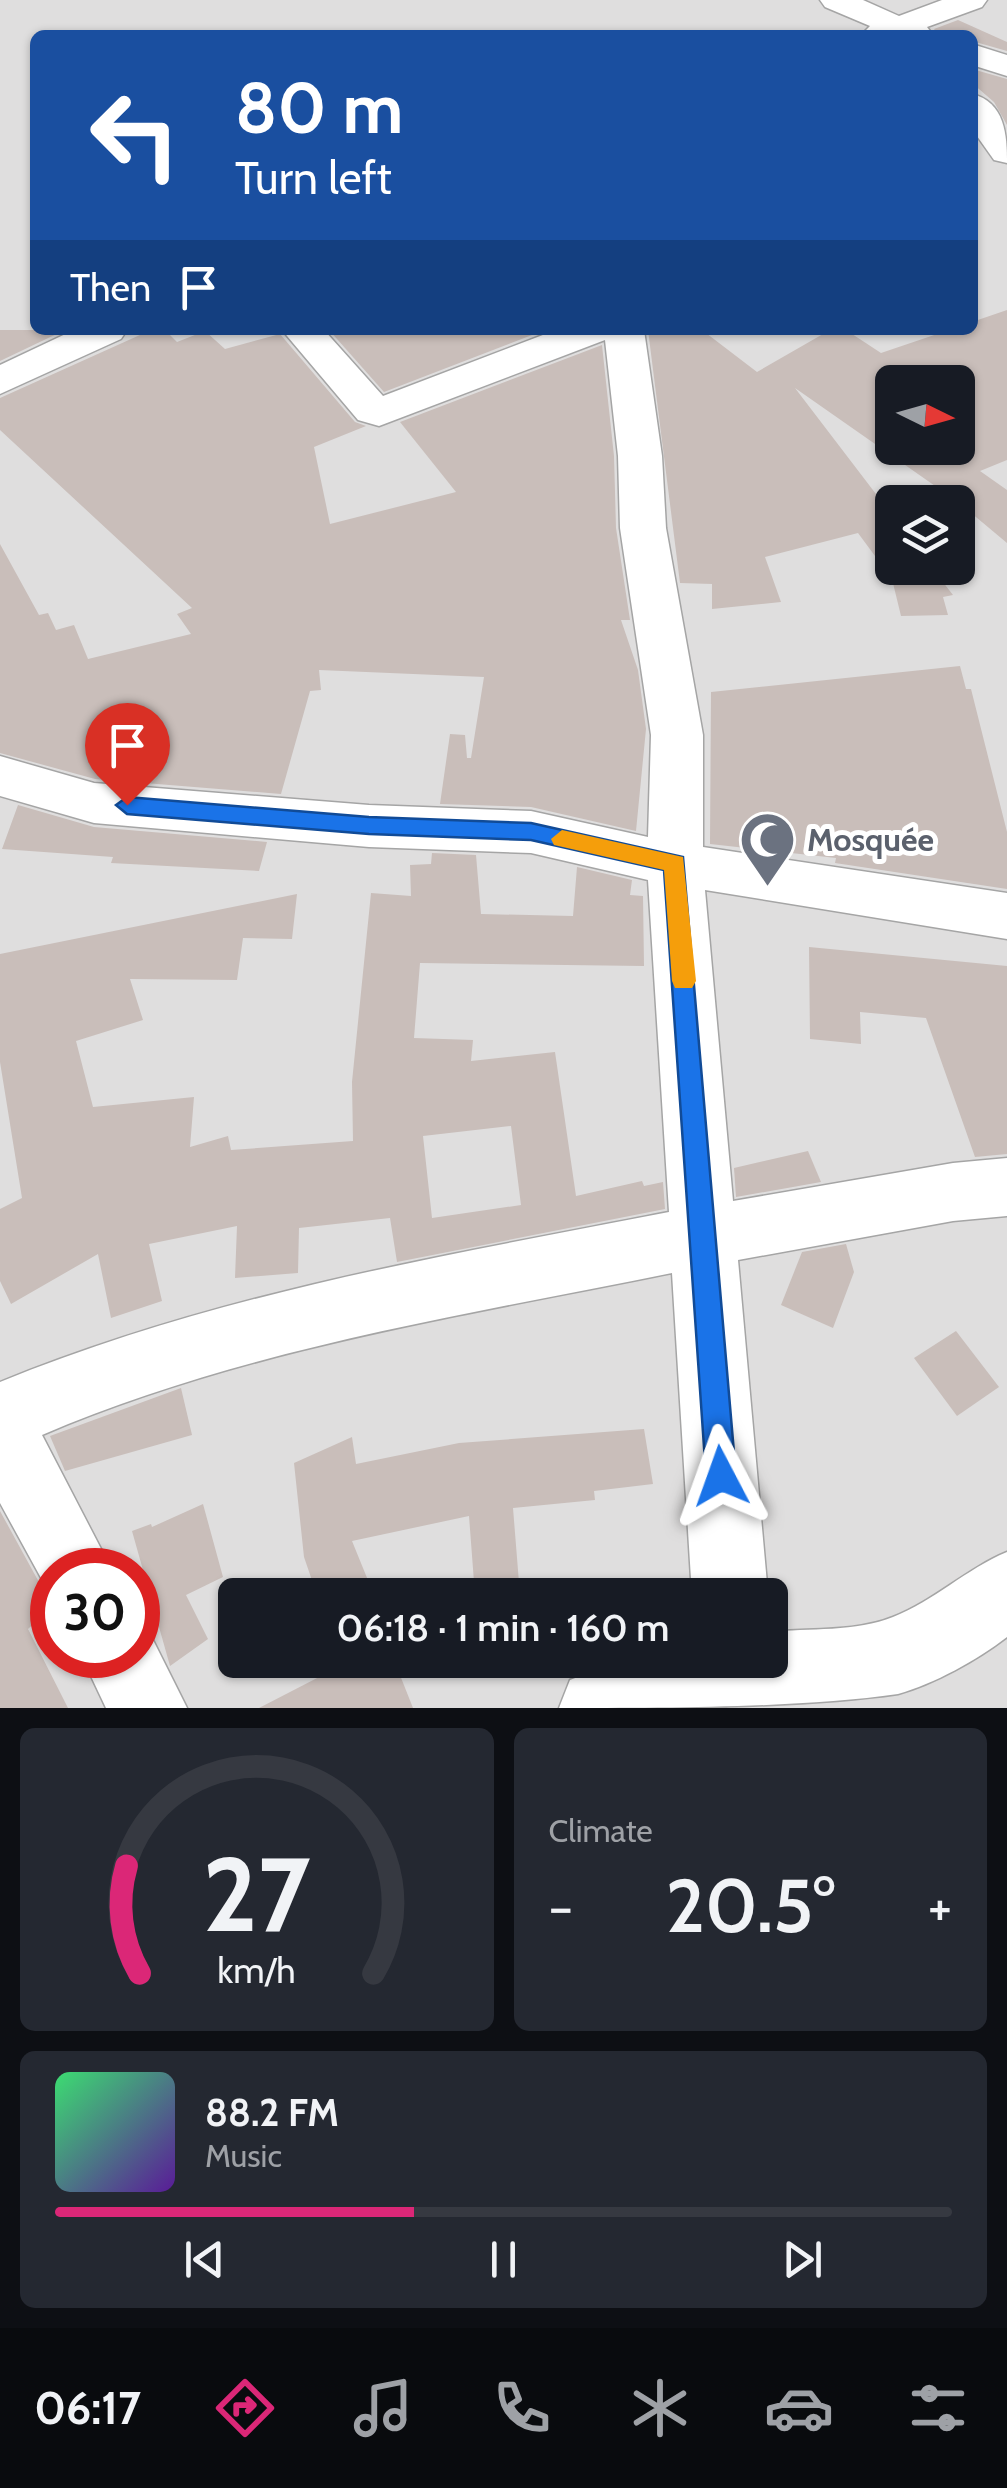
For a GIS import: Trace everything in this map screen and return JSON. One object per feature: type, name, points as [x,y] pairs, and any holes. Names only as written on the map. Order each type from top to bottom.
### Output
[{"type":"street","points":[[836,0],[899,30]]},
{"type":"street","points":[[911,30],[972,0]]},
{"type":"street","points":[[978,56],[1007,66]]},
{"type":"street","points":[[978,112],[1007,152]]},
{"type":"street","points":[[0,381],[97,335]]},
{"type":"street","points":[[306,335],[372,412],[379,413],[580,335]]},
{"type":"street","points":[[625,335],[640,456],[643,528],[669,670],[676,735],[675,864],[729,1578]]},
{"type":"street","points":[[0,776],[94,802],[369,826],[531,832],[675,864],[1007,916]]},
{"type":"street","points":[[0,1417],[65,1387],[274,1324],[703,1236],[953,1192],[1007,1188]]},
{"type":"street","points":[[0,1429],[63,1548]]},
{"type":"street","points":[[788,1665],[874,1661],[904,1654],[970,1617],[1007,1590]]},
{"type":"street","points":[[132,1678],[148,1708]]},
{"type":"street","points":[[598,1708],[699,1678]]},
{"type":"shaded area","points":[[0,0],[1007,0],[1007,1708],[0,1708]]},
{"type":"building","points":[[958,20],[1007,42],[1007,51],[978,43],[978,30],[934,29]]},
{"type":"building","points":[[978,71],[1007,79],[1007,125],[994,102],[978,88]]},
{"type":"building","points":[[1007,310],[1007,460],[980,471],[1007,490],[1007,543],[975,516],[975,485],[934,485],[905,465],[975,465],[975,365],[875,365],[875,444],[795,388],[875,493],[875,556],[858,533],[765,557],[781,602],[712,609],[712,584],[680,583],[649,335],[709,335],[757,372],[821,335],[854,335],[881,353],[934,335],[978,335],[978,320]]},
{"type":"building","points":[[0,330],[55,335],[0,361]]},
{"type":"building","points":[[140,335],[170,335],[177,342],[195,335],[209,335],[225,349],[281,335],[355,422],[366,426],[314,447],[330,524],[456,492],[400,422],[602,345],[614,456],[616,528],[630,620],[621,620],[638,670],[646,729],[636,831],[531,807],[440,804],[450,734],[465,735],[467,758],[471,758],[484,677],[319,670],[321,690],[310,691],[281,794],[95,779],[0,753],[0,544],[39,615],[48,613],[56,630],[74,625],[88,659],[191,634],[177,614],[192,608],[0,430],[0,398]]},
{"type":"building","points":[[333,335],[532,335],[384,392]]},
{"type":"building","points":[[893,585],[945,585],[953,595],[943,597],[948,615],[901,616]]},
{"type":"building","points":[[960,666],[966,689],[971,689],[1007,832],[1007,889],[835,863],[836,858],[710,844],[711,692]]},
{"type":"building","points":[[18,805],[94,827],[267,842],[259,871],[111,863],[113,857],[2,849]]},
{"type":"building","points":[[432,853],[476,855],[481,914],[573,916],[577,867],[632,880],[630,895],[643,896],[644,966],[420,963],[414,1038],[473,1040],[471,1061],[555,1052],[576,1196],[642,1181],[644,1186],[663,1182],[665,1209],[397,1262],[390,1218],[299,1228],[298,1273],[235,1278],[237,1226],[149,1244],[162,1301],[111,1318],[98,1254],[11,1304],[0,1281],[0,1209],[22,1198],[0,1062],[0,954],[297,894],[292,939],[243,938],[237,980],[130,979],[143,1020],[76,1041],[93,1107],[194,1097],[190,1147],[228,1136],[231,1150],[353,1141],[352,1082],[371,893],[411,896],[410,865],[431,864]],"holes":[[[511,1126],[521,1205],[432,1218],[423,1136]]]},
{"type":"building","points":[[809,947],[1007,966],[1007,1154],[975,1157],[926,1018],[860,1012],[861,1044],[810,1039]]},
{"type":"building","points":[[808,1151],[821,1182],[736,1197],[734,1168]]},
{"type":"building","points":[[846,1244],[854,1272],[833,1328],[781,1305],[802,1252]]},
{"type":"building","points":[[956,1331],[999,1387],[957,1416],[914,1358]]},
{"type":"building","points":[[181,1388],[192,1435],[65,1471],[50,1436]]},
{"type":"building","points":[[644,1429],[653,1484],[594,1491],[595,1500],[513,1508],[519,1578],[474,1578],[469,1516],[352,1541],[367,1578],[311,1578],[304,1557],[294,1463],[352,1437],[356,1464],[459,1443]]},
{"type":"building","points":[[203,1504],[223,1577],[186,1595],[208,1639],[170,1666],[160,1630],[160,1548],[137,1548],[132,1531],[151,1524],[152,1527]]},
{"type":"building","points":[[0,1511],[30,1566],[30,1678],[53,1678],[68,1708],[0,1708]]},
{"type":"building","points":[[317,1678],[401,1678],[413,1708],[259,1708]]},
{"type":"slow traffic","points":[[562,839],[675,864],[684,981]]},
{"type":"place","name":"Mosquée","points":[[768,889]]},
{"type":"route","points":[[127,805],[369,826],[531,832],[675,864],[721,1476]]}]
